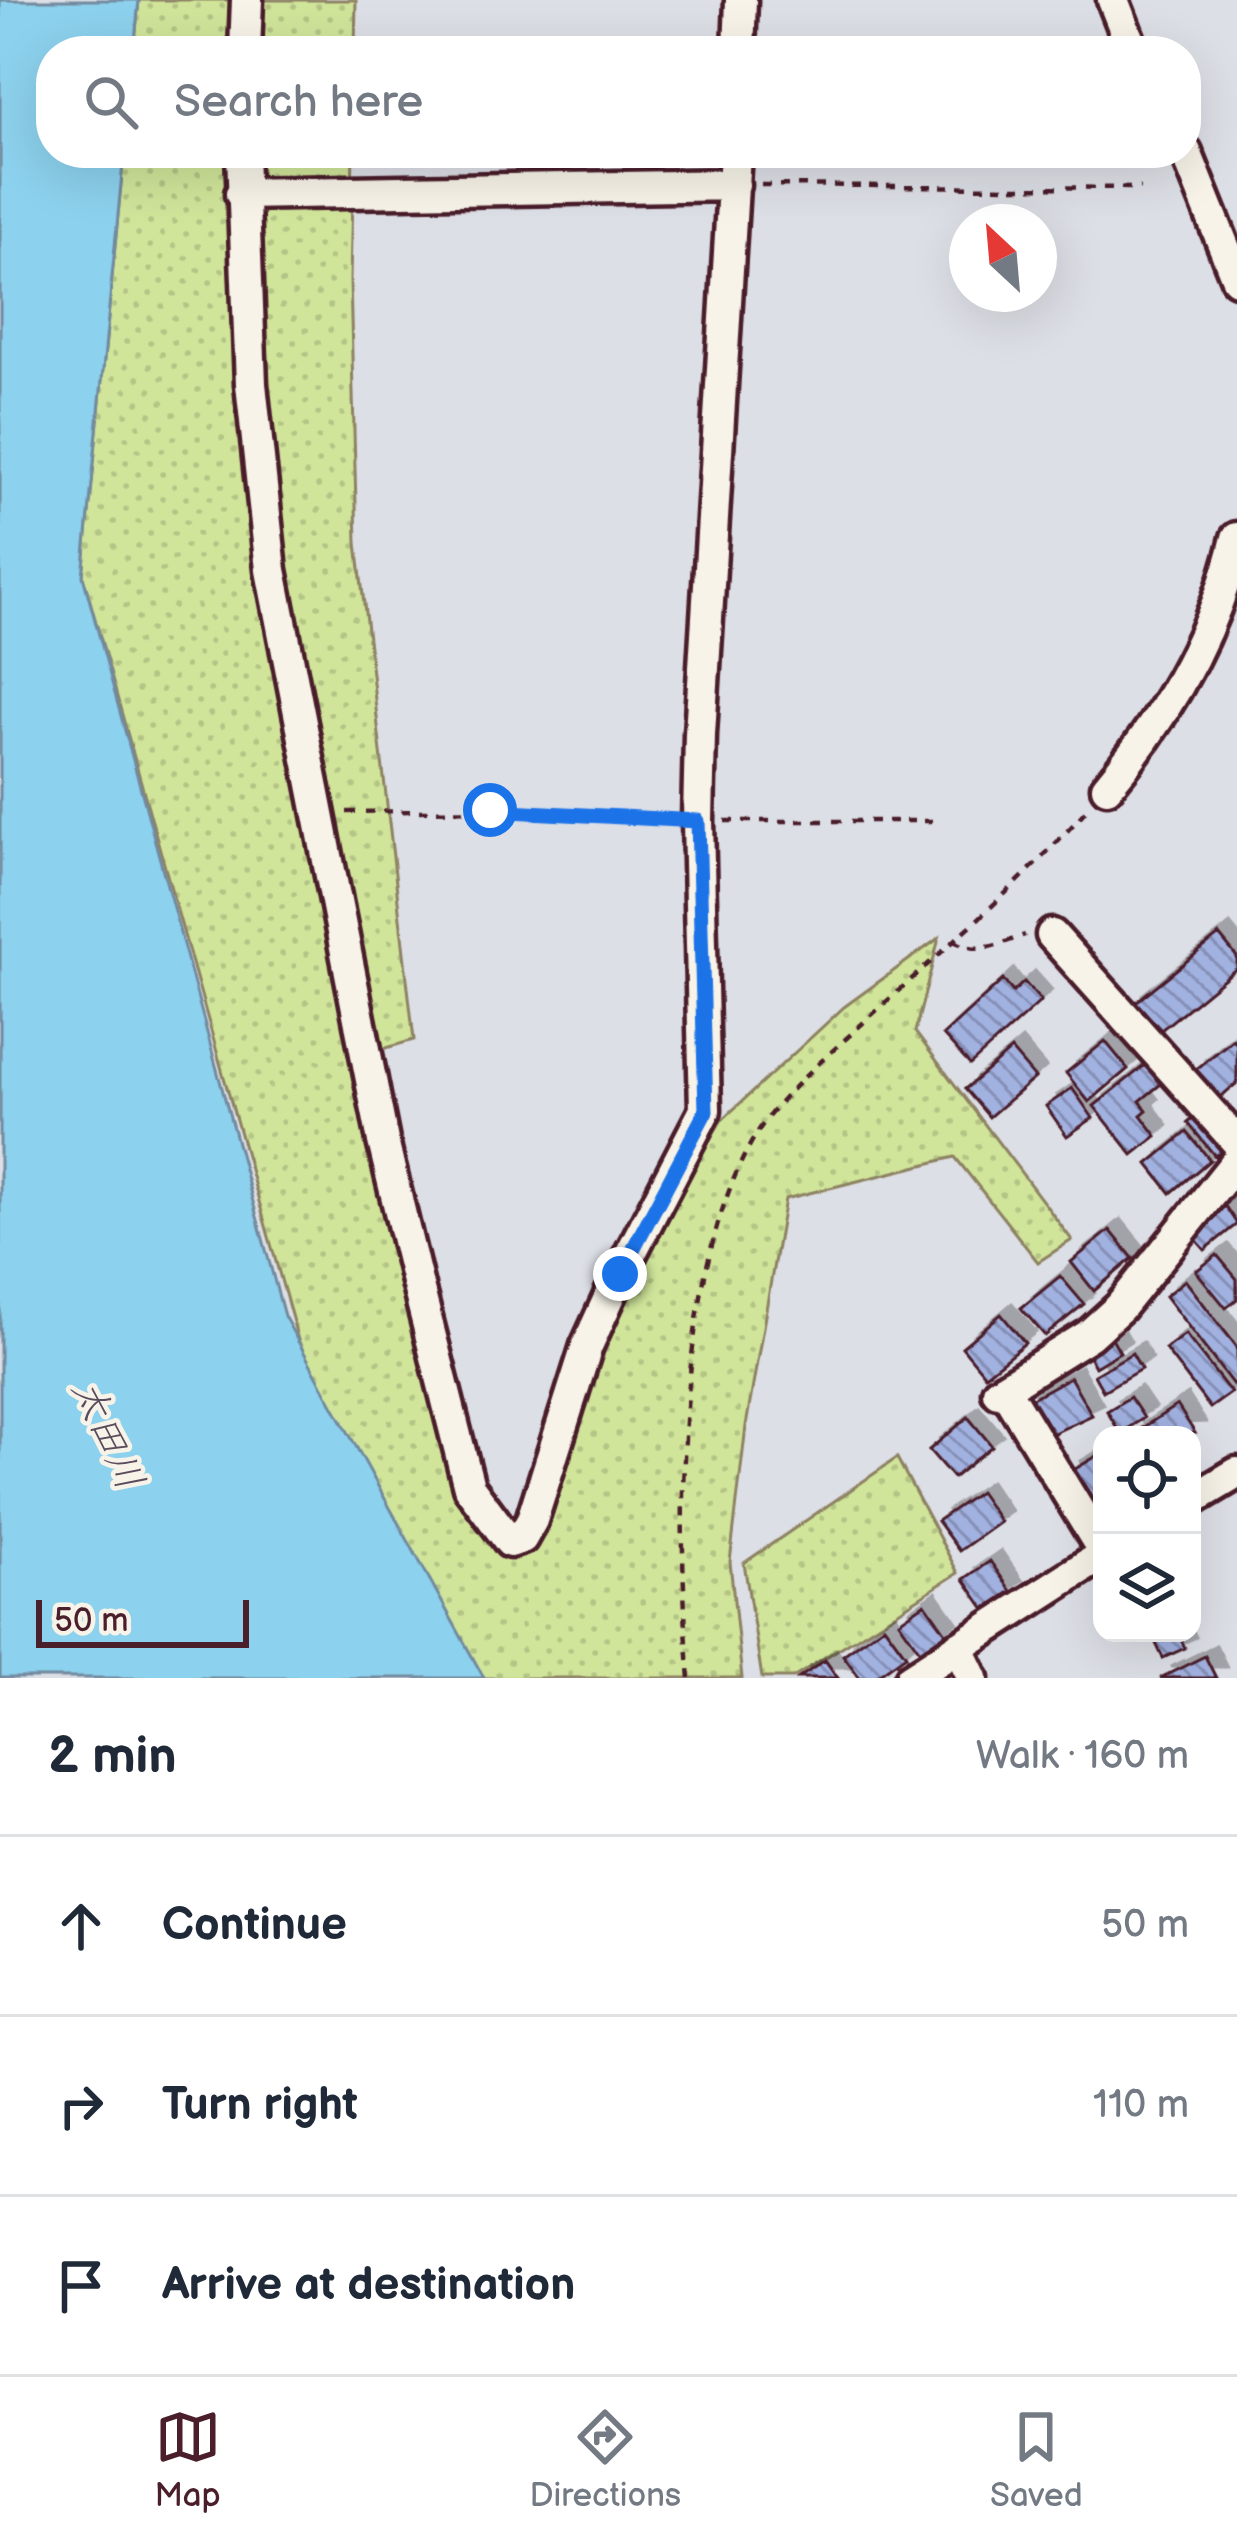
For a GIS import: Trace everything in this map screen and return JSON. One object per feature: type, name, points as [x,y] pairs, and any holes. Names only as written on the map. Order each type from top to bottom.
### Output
[{"type":"street","points":[[246,36],[247,0]]},
{"type":"street","points":[[740,36],[741,0]]},
{"type":"street","points":[[1113,0],[1127,36]]},
{"type":"street","points":[[242,168],[251,384],[271,570],[383,1141],[469,1487],[510,1542],[522,1538],[532,1520],[587,1346],[706,1111],[698,821],[735,168]]},
{"type":"street","points":[[1192,168],[1237,279]]},
{"type":"street","points":[[241,194],[734,185]]},
{"type":"street","points":[[1107,787],[1168,706],[1205,630],[1237,538]]},
{"type":"street","points":[[1052,934],[1237,1142]]},
{"type":"street","points":[[1093,1538],[1001,1390],[1089,1335],[1120,1307],[1237,1161]]},
{"type":"street","points":[[1201,1494],[1237,1472]]},
{"type":"street","points":[[910,1678],[1093,1558]]},
{"type":"street","points":[[958,1647],[973,1678]]},
{"type":"path","points":[[734,185],[1140,188]]},
{"type":"path","points":[[690,1678],[683,1533],[688,1412],[705,1273],[736,1168],[772,1112],[1039,864],[1107,787]]},
{"type":"path","points":[[321,813],[490,810],[698,821],[935,821]]},
{"type":"path","points":[[953,940],[983,950],[1042,929],[1052,934]]},
{"type":"green space","points":[[139,0],[356,0],[355,36],[135,36]]},
{"type":"green space","points":[[123,168],[353,168],[350,280],[357,543],[414,1040],[355,1057],[456,1434],[510,1542],[587,1346],[721,1121],[844,1007],[939,938],[915,1032],[1072,1240],[1038,1262],[955,1157],[785,1199],[746,1426],[730,1562],[742,1678],[456,1678],[298,1340],[83,576]]},
{"type":"green space","points":[[897,1458],[958,1573],[793,1678],[762,1678],[744,1563]]},
{"type":"water","name":"太田川","points":[[0,0],[139,0],[135,36],[36,36],[36,168],[123,168],[83,576],[284,1316],[484,1678],[0,1678]]},
{"type":"building","points":[[1219,935],[1237,957],[1237,968],[1155,1035],[1131,1006]]},
{"type":"building","points":[[1003,980],[1013,992],[1024,982],[1041,1001],[970,1065],[943,1035]]},
{"type":"building","points":[[1233,1039],[1237,1083],[1217,1100],[1194,1071]]},
{"type":"building","points":[[1105,1041],[1128,1069],[1089,1102],[1066,1073]]},
{"type":"building","points":[[1011,1050],[1035,1078],[989,1117],[965,1089]]},
{"type":"building","points":[[1145,1065],[1161,1084],[1140,1101],[1147,1110],[1141,1115],[1157,1136],[1133,1155],[1094,1106]]},
{"type":"building","points":[[1072,1088],[1093,1118],[1067,1136],[1046,1106]]},
{"type":"building","points":[[1201,1112],[1228,1145],[1215,1156],[1188,1123]]},
{"type":"building","points":[[1187,1132],[1210,1160],[1171,1193],[1148,1164]]},
{"type":"building","points":[[1225,1206],[1237,1224],[1205,1250],[1191,1234]]},
{"type":"building","points":[[1110,1230],[1133,1258],[1094,1291],[1071,1262]]},
{"type":"building","points":[[1217,1255],[1237,1279],[1237,1299],[1226,1308],[1196,1271]]},
{"type":"building","points":[[1060,1276],[1084,1304],[1045,1336],[1021,1308]]},
{"type":"building","points":[[1185,1280],[1237,1347],[1237,1390],[1165,1296]]},
{"type":"building","points":[[1001,1314],[1025,1343],[985,1375],[962,1347]]},
{"type":"building","points":[[1185,1334],[1231,1393],[1210,1408],[1165,1349]]},
{"type":"building","points":[[1112,1338],[1120,1352],[1095,1367],[1087,1352]]},
{"type":"building","points":[[1132,1353],[1141,1369],[1103,1391],[1094,1375]]},
{"type":"building","points":[[1070,1377],[1092,1415],[1043,1438],[1023,1403]]},
{"type":"building","points":[[1130,1397],[1144,1418],[1131,1426],[1116,1426],[1107,1411]]},
{"type":"building","points":[[1177,1405],[1190,1426],[1145,1426]]},
{"type":"building","points":[[968,1417],[992,1446],[953,1478],[929,1450]]},
{"type":"building","points":[[1093,1458],[1093,1500],[1088,1503],[1070,1472]]},
{"type":"building","points":[[979,1492],[1000,1522],[959,1551],[937,1521]]},
{"type":"building","points":[[990,1561],[1011,1591],[985,1609],[964,1579]]},
{"type":"building","points":[[925,1603],[946,1633],[920,1651],[899,1621]]},
{"type":"building","points":[[884,1625],[906,1655],[874,1678],[860,1678],[843,1655]]},
{"type":"building","points":[[1155,1642],[1182,1642],[1185,1648],[1163,1658]]},
{"type":"building","points":[[1205,1656],[1216,1678],[1160,1678]]},
{"type":"building","points":[[825,1660],[838,1678],[799,1678]]},
{"type":"route","points":[[490,810],[698,821],[706,1111],[620,1274]]}]
